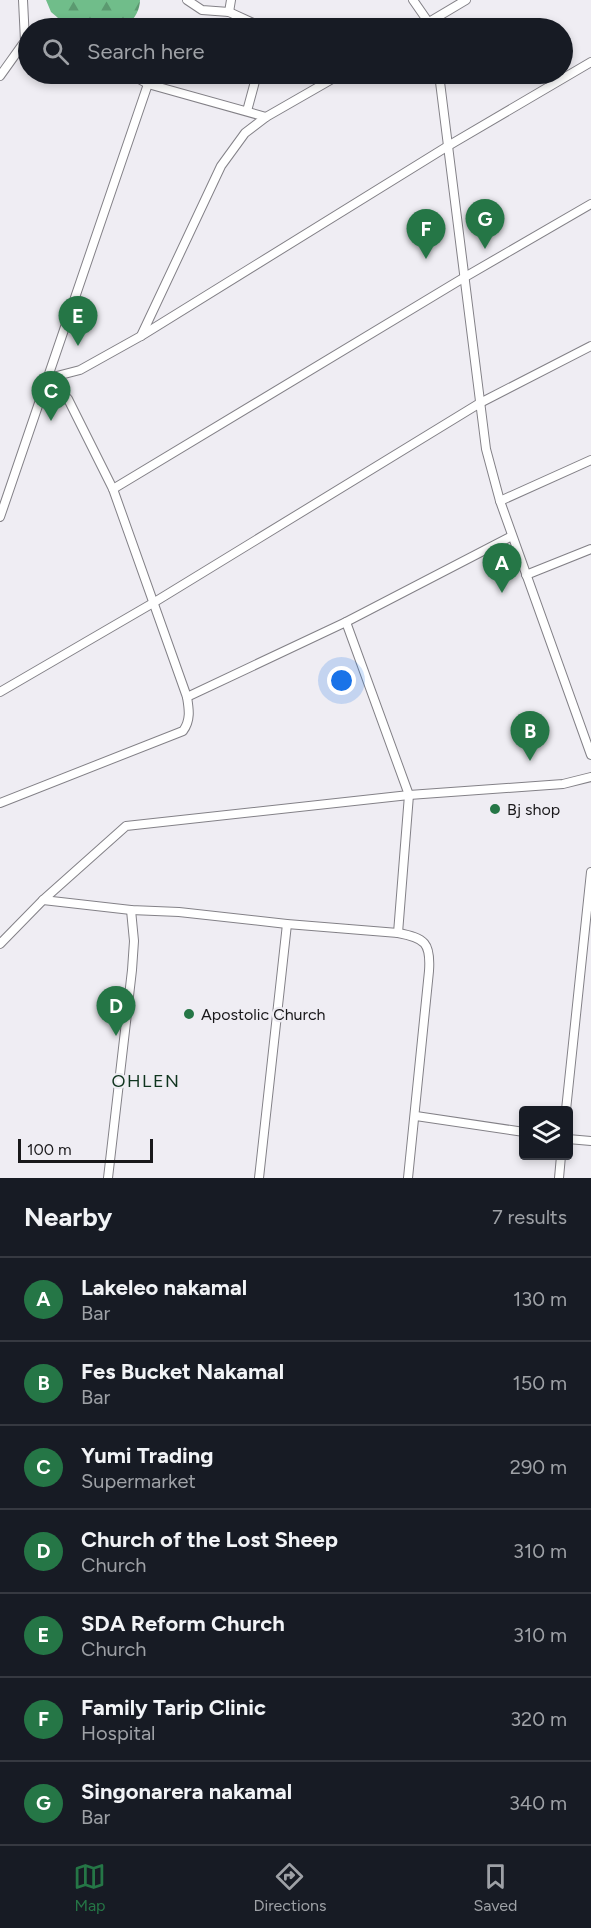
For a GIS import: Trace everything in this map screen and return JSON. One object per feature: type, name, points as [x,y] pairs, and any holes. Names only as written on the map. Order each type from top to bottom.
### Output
[{"type":"street","points":[[23,0],[25,18]]},
{"type":"street","points":[[187,0],[202,10],[230,12],[243,18]]},
{"type":"street","points":[[230,12],[231,0]]},
{"type":"street","points":[[413,0],[425,18]]},
{"type":"street","points":[[441,18],[466,0]]},
{"type":"street","points":[[0,76],[18,53]]},
{"type":"street","points":[[573,72],[591,62]]},
{"type":"street","points":[[0,517],[148,84],[266,117]]},
{"type":"street","points":[[247,111],[254,84]]},
{"type":"street","points":[[141,336],[220,166],[245,133],[266,117],[324,84]]},
{"type":"street","points":[[441,84],[486,449],[512,536],[591,755]]},
{"type":"street","points":[[49,378],[80,370],[141,336],[447,146],[553,84]]},
{"type":"street","points":[[113,489],[465,277],[591,204]]},
{"type":"street","points":[[0,692],[153,603],[480,403],[591,346]]},
{"type":"street","points":[[0,803],[183,731],[188,725],[190,712],[187,697],[113,489],[68,399],[49,378]]},
{"type":"street","points":[[500,501],[591,460]]},
{"type":"street","points":[[187,697],[346,622],[512,536]]},
{"type":"street","points":[[526,575],[591,549]]},
{"type":"street","points":[[346,622],[409,795],[398,933]]},
{"type":"street","points":[[0,944],[43,900],[126,826],[409,795],[563,784],[591,777]]},
{"type":"street","points":[[566,1106],[591,872]]},
{"type":"street","points":[[43,900],[131,910],[179,912],[398,933],[414,936],[425,943],[430,955],[416,1116],[408,1178]]},
{"type":"street","points":[[108,1178],[132,970],[134,926],[131,910]]},
{"type":"street","points":[[259,1178],[287,924]]},
{"type":"street","points":[[416,1116],[519,1131]]},
{"type":"street","points":[[573,1139],[591,1141]]},
{"type":"street","points":[[559,1178],[561,1160]]},
{"type":"green space","points":[[46,0],[140,0],[134,18],[58,18],[51,12]]},
{"type":"place","name":"Singonarera nakamal","points":[[485,249]]},
{"type":"place","name":"Family Tarip Clinic","points":[[426,259]]},
{"type":"place","name":"SDA Reform Church","points":[[78,346]]},
{"type":"place","name":"Yumi Trading","points":[[51,421]]},
{"type":"place","name":"Lakeleo nakamal","points":[[502,593]]},
{"type":"place","name":"Fes Bucket Nakamal","points":[[530,761]]},
{"type":"place","name":"Bj shop","points":[[495,809]]},
{"type":"place","name":"Apostolic Church","points":[[189,1014]]},
{"type":"place","name":"Church of the Lost Sheep","points":[[116,1036]]},
{"type":"district","name":"OHLEN","points":[[146,1081]]}]
